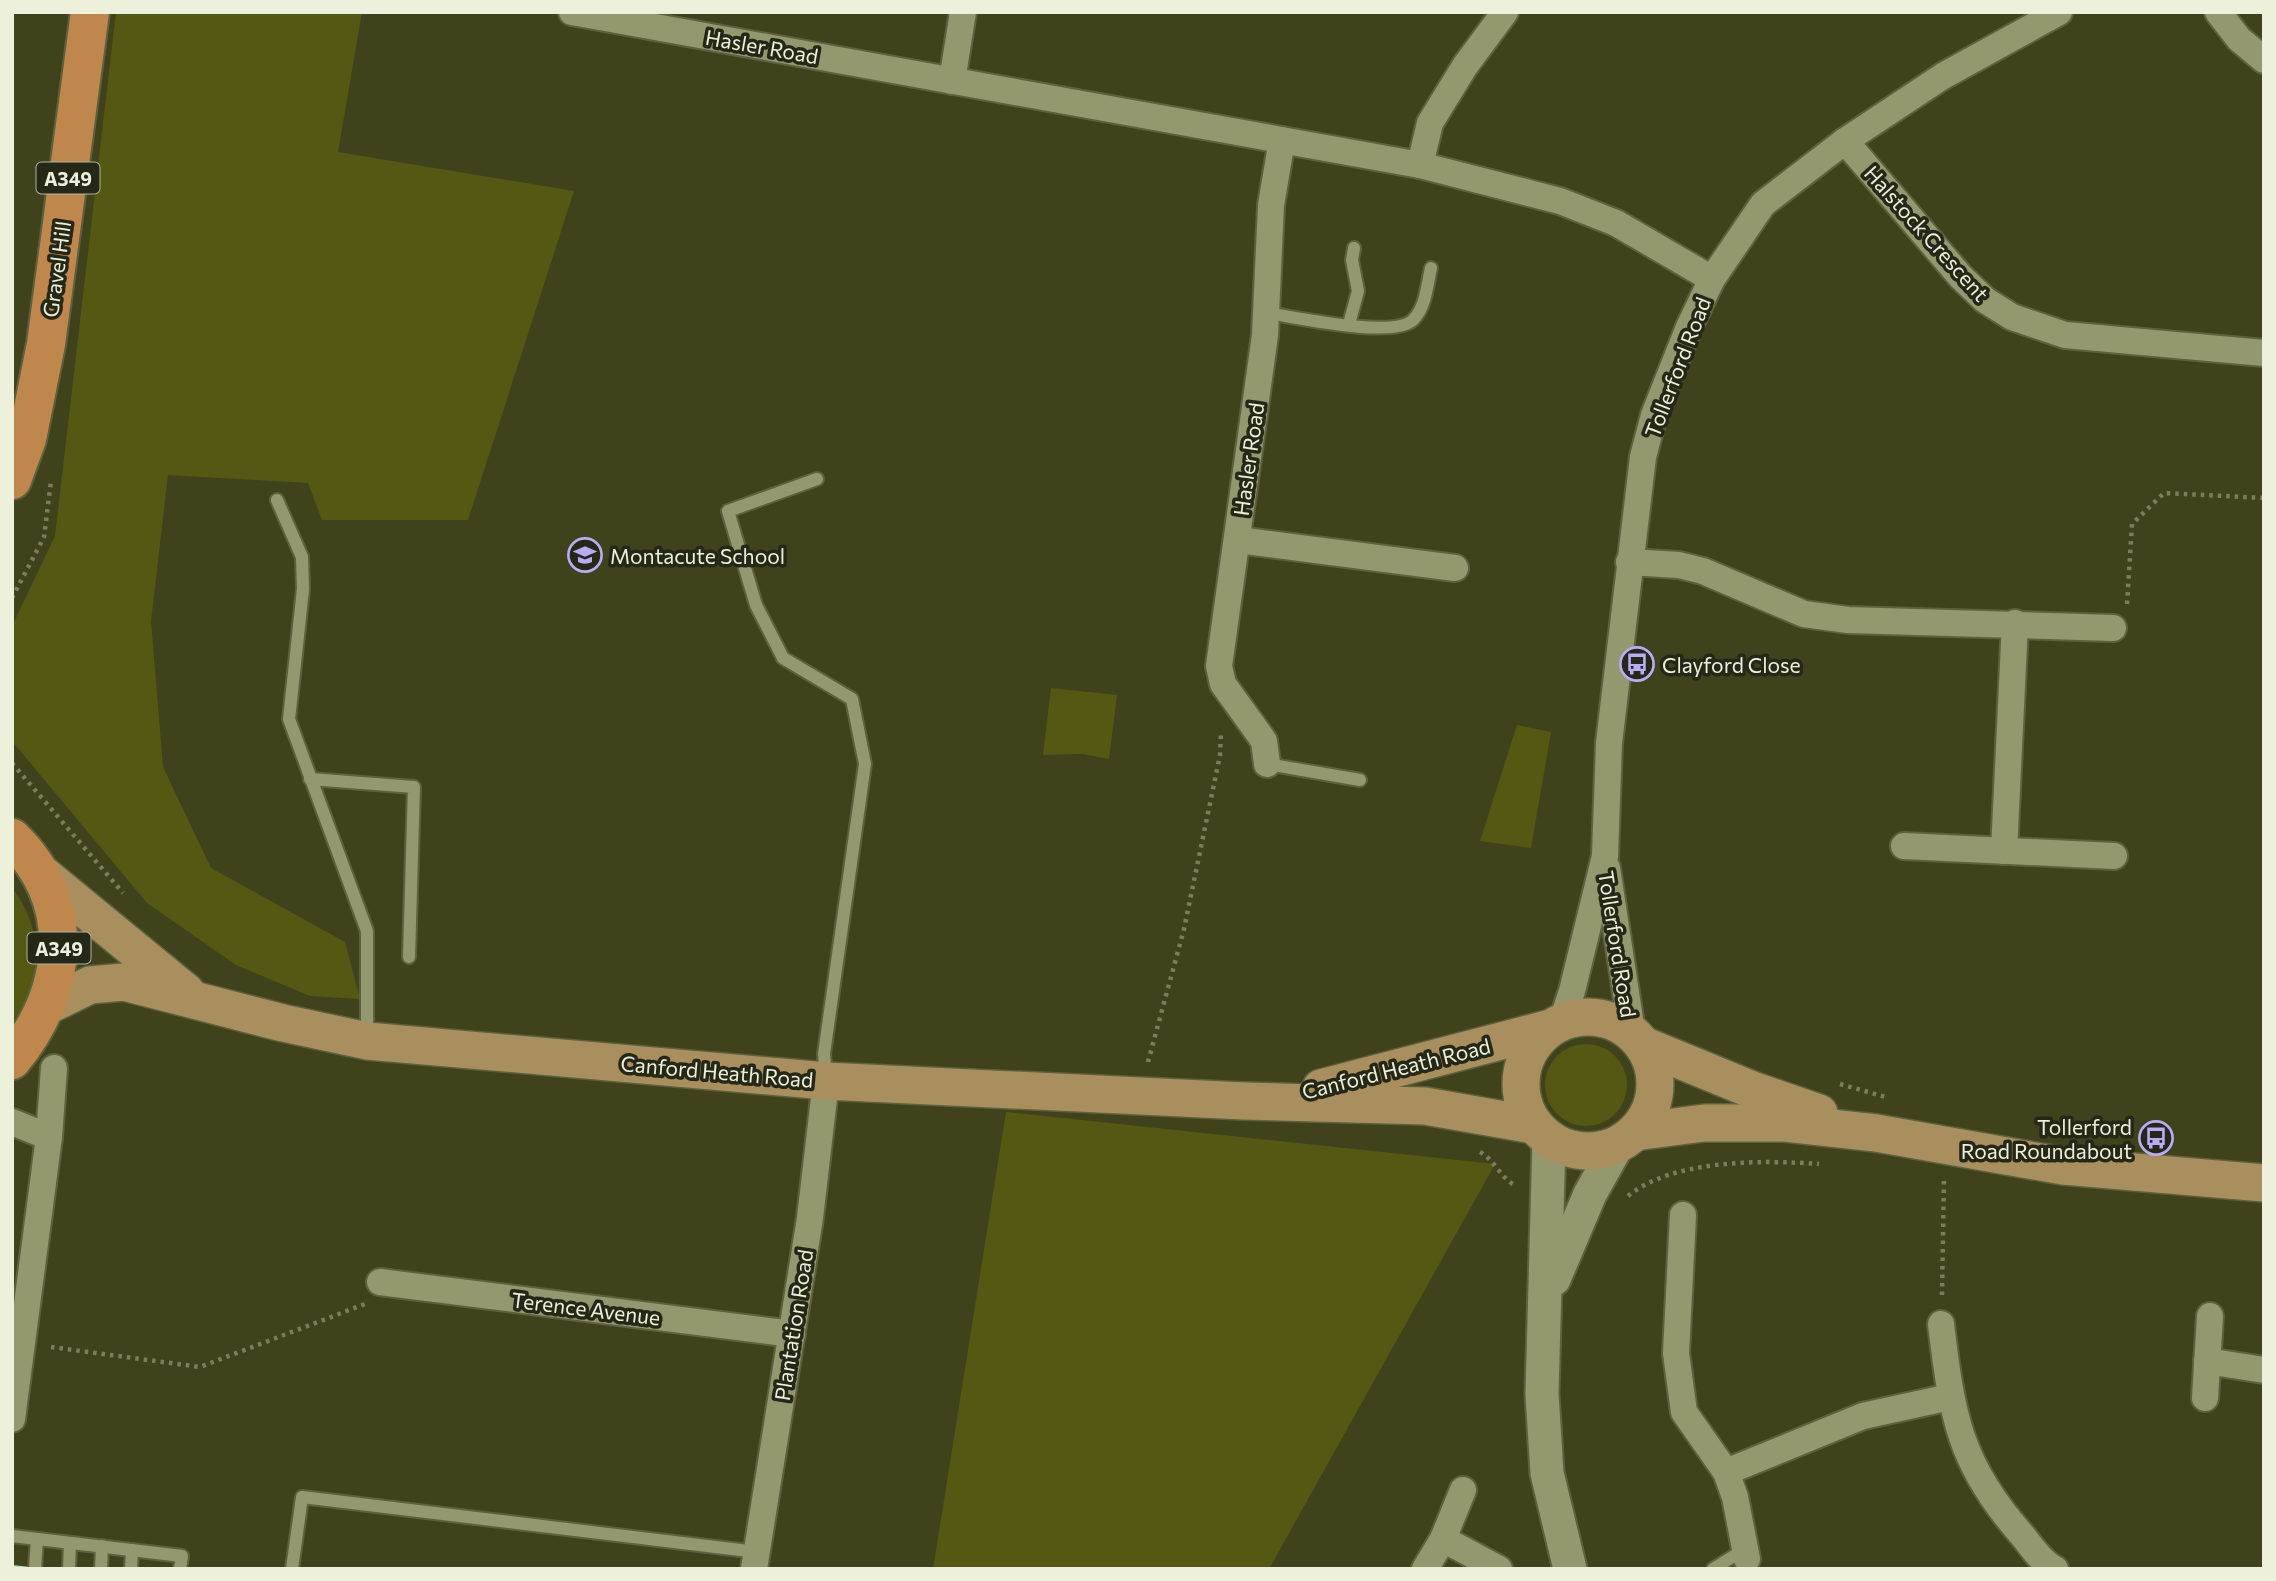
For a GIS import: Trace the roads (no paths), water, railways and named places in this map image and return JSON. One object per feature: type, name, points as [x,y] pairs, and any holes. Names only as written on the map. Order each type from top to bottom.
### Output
[{"type":"main road","name":"Gravel Hill","points":[[12,481],[27,439],[46,344],[90,12]]},
{"type":"main road","name":"A349","points":[[12,838],[41,873],[54,906],[59,934],[58,967],[47,1006],[32,1035],[12,1060]]},
{"type":"main road","name":"Canford Heath Road","points":[[41,873],[195,999]]},
{"type":"main road","name":"Canford Heath Road","points":[[47,1006],[90,985],[124,982],[283,1023],[367,1041],[826,1081],[1138,1097],[1425,1106],[1541,1132]]},
{"type":"main road","points":[[1876,1133],[1755,1091],[1638,1038],[1616,1022],[1598,1017],[1580,1016],[1555,1025],[1532,1045],[1523,1064],[1520,1085],[1524,1106],[1541,1132],[1583,1151],[1627,1138],[1704,1122],[1752,1122],[1876,1133],[2063,1166],[2264,1183]]},
{"type":"main road","name":"Canford Heath Road","points":[[1244,1101],[1325,1088],[1555,1025]]},
{"type":"main road","points":[[1627,1138],[1647,1117],[1654,1100],[1656,1081],[1652,1062],[1638,1038]]},
{"type":"street","name":"Hasler Road","points":[[572,12],[1420,165],[1560,201],[1616,223],[1712,279]]},
{"type":"street","points":[[952,81],[962,12]]},
{"type":"street","points":[[1420,165],[1430,123],[1465,66],[1505,12]]},
{"type":"street","name":"Tollerford Road","points":[[1555,1025],[1573,991],[1605,856],[1609,743],[1643,457],[1654,415],[1689,327],[1712,279],[1763,204],[1845,141],[1943,76],[2059,12]]},
{"type":"street","points":[[2218,12],[2239,38],[2264,60]]},
{"type":"street","name":"Hasler Road","points":[[1267,764],[1264,741],[1223,684],[1219,666],[1267,313],[1271,205],[1282,141]]},
{"type":"street","name":"Halstock Crescent","points":[[1845,141],[1960,276],[1985,300],[2012,317],[2065,335],[2264,353]]},
{"type":"street","points":[[1237,540],[1455,568]]},
{"type":"street","points":[[1629,562],[1679,565],[1703,572],[1804,614],[1848,620],[2113,628]]},
{"type":"street","points":[[2004,851],[2015,623]]},
{"type":"street","points":[[1904,846],[2114,856]]},
{"type":"street","name":"Tollerford Road","points":[[1605,856],[1638,1038]]},
{"type":"street","points":[[12,1419],[49,1137],[54,1068]]},
{"type":"street","name":"Plantation Road","points":[[756,1560],[792,1334],[826,1081]]},
{"type":"street","points":[[12,1122],[49,1137]]},
{"type":"street","points":[[1541,1132],[1547,1301],[1542,1394],[1547,1473],[1570,1569]]},
{"type":"street","points":[[1547,1301],[1564,1250],[1627,1138]]},
{"type":"street","points":[[1683,1215],[1676,1353],[1684,1412],[1726,1472],[1735,1497],[1746,1554]]},
{"type":"street","name":"Terence Avenue","points":[[380,1282],[792,1334]]},
{"type":"street","points":[[2205,1398],[2210,1316]]},
{"type":"street","points":[[1941,1324],[1950,1397],[1969,1462],[1994,1503],[2051,1568]]},
{"type":"street","points":[[2207,1360],[2264,1370]]},
{"type":"street","points":[[1726,1472],[1863,1416],[1950,1397]]},
{"type":"street","points":[[1425,1569],[1443,1539],[1463,1490]]},
{"type":"street","points":[[1443,1539],[1499,1569]]},
{"type":"lane","points":[[1349,324],[1358,291],[1352,260],[1354,248]]},
{"type":"lane","points":[[1267,313],[1381,327],[1406,325],[1420,310],[1431,268]]},
{"type":"lane","points":[[817,479],[728,511],[756,605],[783,658],[852,699],[865,764],[824,1054],[826,1081]]},
{"type":"lane","points":[[276,500],[302,557],[303,589],[289,719],[367,931],[367,1041]]},
{"type":"lane","points":[[1267,764],[1360,780]]},
{"type":"lane","points":[[310,779],[414,787],[409,957]]},
{"type":"lane","points":[[292,1569],[302,1497],[756,1560]]},
{"type":"lane","points":[[12,1536],[182,1556],[180,1569]]},
{"type":"lane","points":[[35,1569],[37,1539]]},
{"type":"lane","points":[[69,1569],[70,1543]]},
{"type":"lane","points":[[101,1569],[102,1546]]},
{"type":"lane","points":[[131,1569],[132,1550]]},
{"type":"lane","points":[[1713,1569],[1746,1554]]},
{"type":"place","name":"Montacute School","points":[[585,555]]},
{"type":"place","name":"Clayford Close","points":[[1637,664]]},
{"type":"place","name":"Tollerford Road Roundabout","points":[[2156,1138]]}]
